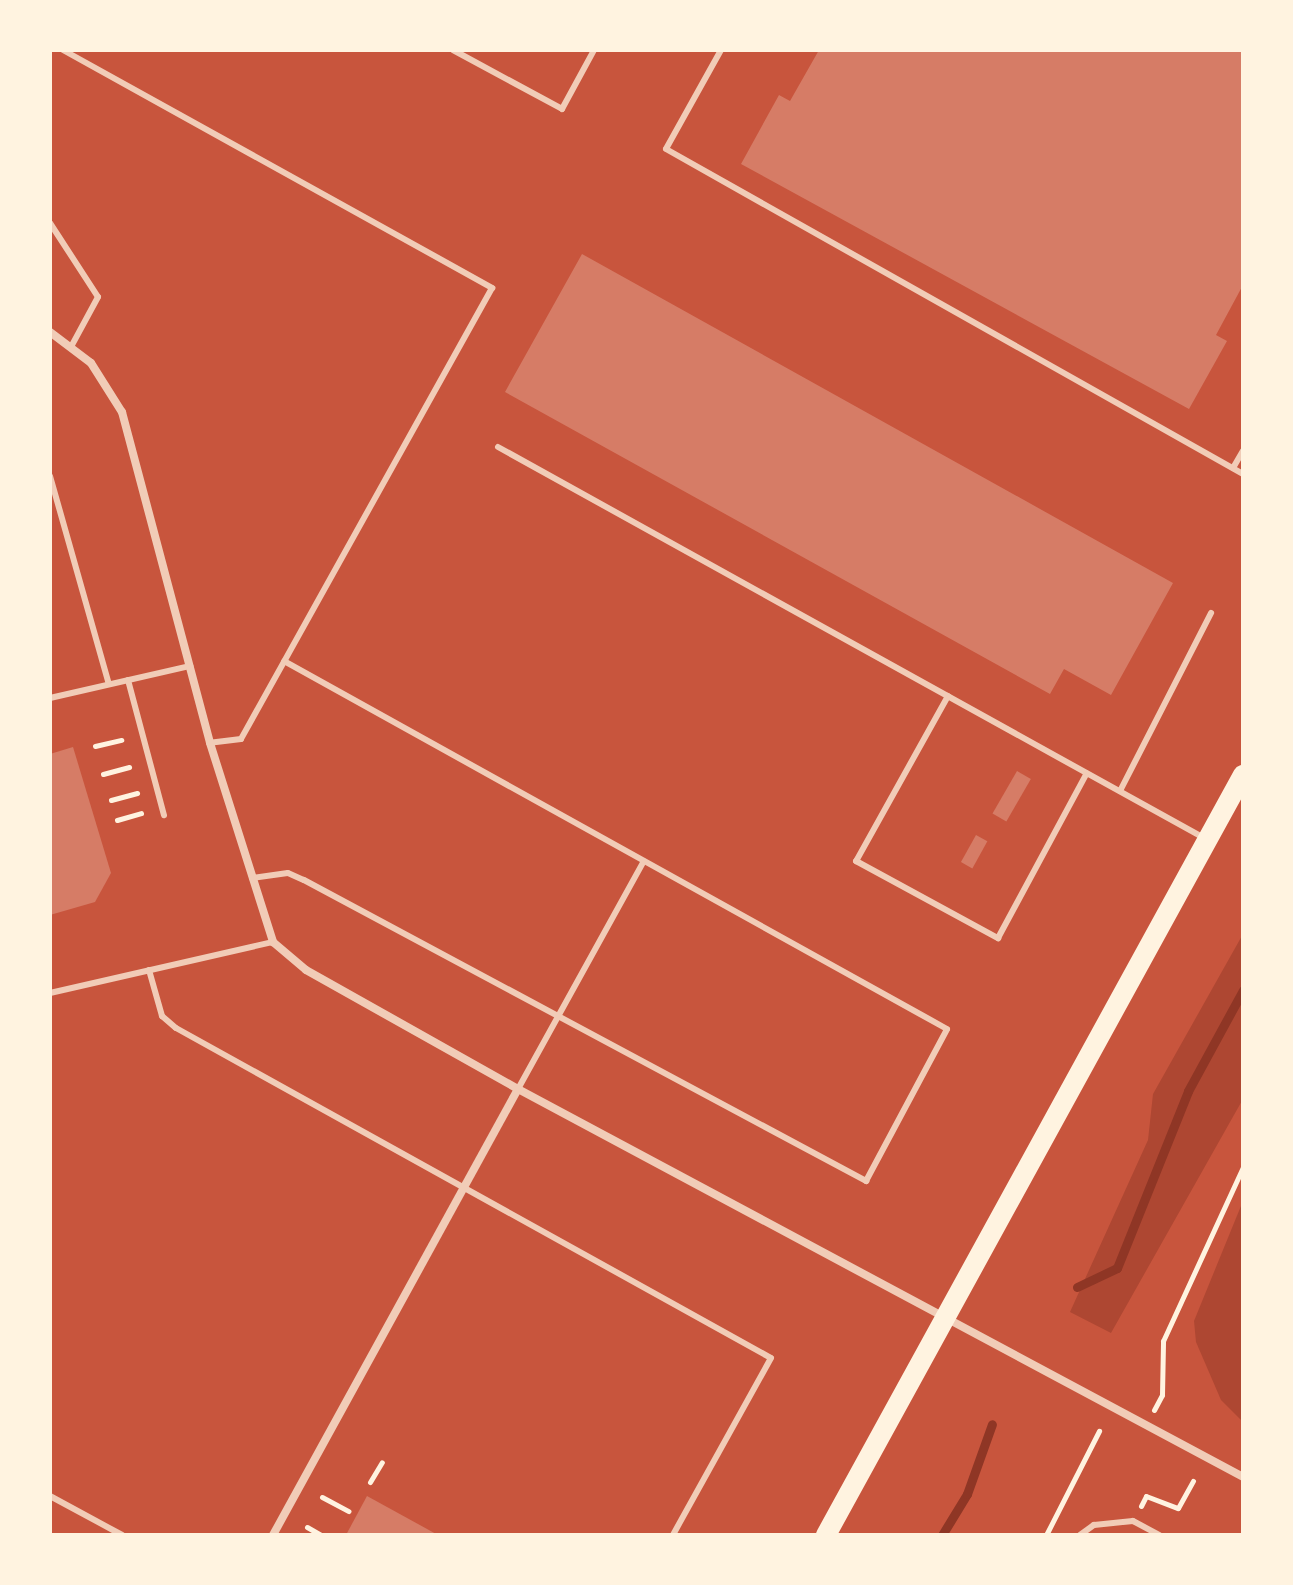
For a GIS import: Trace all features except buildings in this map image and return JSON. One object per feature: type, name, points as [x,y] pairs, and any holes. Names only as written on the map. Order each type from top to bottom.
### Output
[{"type":"main road","points":[[826,1535],[1243,775]]},
{"type":"street","points":[[50,332],[72,345],[109,384],[122,412],[210,743],[273,942],[306,970],[518,1089],[1243,1477]]},
{"type":"street","points":[[273,1535],[518,1089]]},
{"type":"lane","points":[[63,50],[492,288],[241,739],[210,743]]},
{"type":"lane","points":[[453,50],[562,109],[594,50]]},
{"type":"lane","points":[[721,50],[666,149],[1243,474]]},
{"type":"lane","points":[[50,223],[98,297],[72,345]]},
{"type":"lane","points":[[498,447],[1207,840]]},
{"type":"lane","points":[[1233,468],[1243,451]]},
{"type":"lane","points":[[50,476],[109,684]]},
{"type":"lane","points":[[1120,791],[1211,613]]},
{"type":"lane","points":[[252,878],[288,873],[304,880],[866,1181],[947,1029],[284,661]]},
{"type":"lane","points":[[50,698],[190,666]]},
{"type":"lane","points":[[128,680],[164,815]]},
{"type":"lane","points":[[948,696],[856,861],[998,938],[1087,773]]},
{"type":"lane","points":[[518,1089],[644,861]]},
{"type":"lane","points":[[50,993],[273,942]]},
{"type":"lane","points":[[149,970],[162,1016],[176,1028],[771,1358],[673,1535]]},
{"type":"lane","points":[[50,1496],[122,1535]]},
{"type":"lane","points":[[1080,1535],[1094,1525],[1133,1521],[1159,1535]]},
{"type":"path","points":[[95,746],[121,740]]},
{"type":"path","points":[[103,774],[129,767]]},
{"type":"path","points":[[111,800],[137,793]]},
{"type":"path","points":[[117,820],[141,813]]},
{"type":"path","points":[[1162,1395],[1163,1341],[1243,1167]]},
{"type":"path","points":[[1046,1535],[1099,1431]]},
{"type":"path","points":[[370,1482],[382,1462]]},
{"type":"path","points":[[1133,1521],[1146,1496],[1178,1508],[1193,1481]]},
{"type":"path","points":[[322,1497],[348,1511]]},
{"type":"path","points":[[307,1527],[321,1535]]},
{"type":"shaded area","points":[[1243,934],[1243,1099],[1111,1333],[1070,1312],[1148,1140],[1153,1094]]},
{"type":"shaded area","points":[[1243,1201],[1243,1422],[1221,1400],[1196,1342],[1194,1321]]},
{"type":"waterway","points":[[1077,1287],[1117,1268],[1188,1091],[1243,990]]},
{"type":"waterway","points":[[942,1535],[967,1494],[992,1424]]}]
